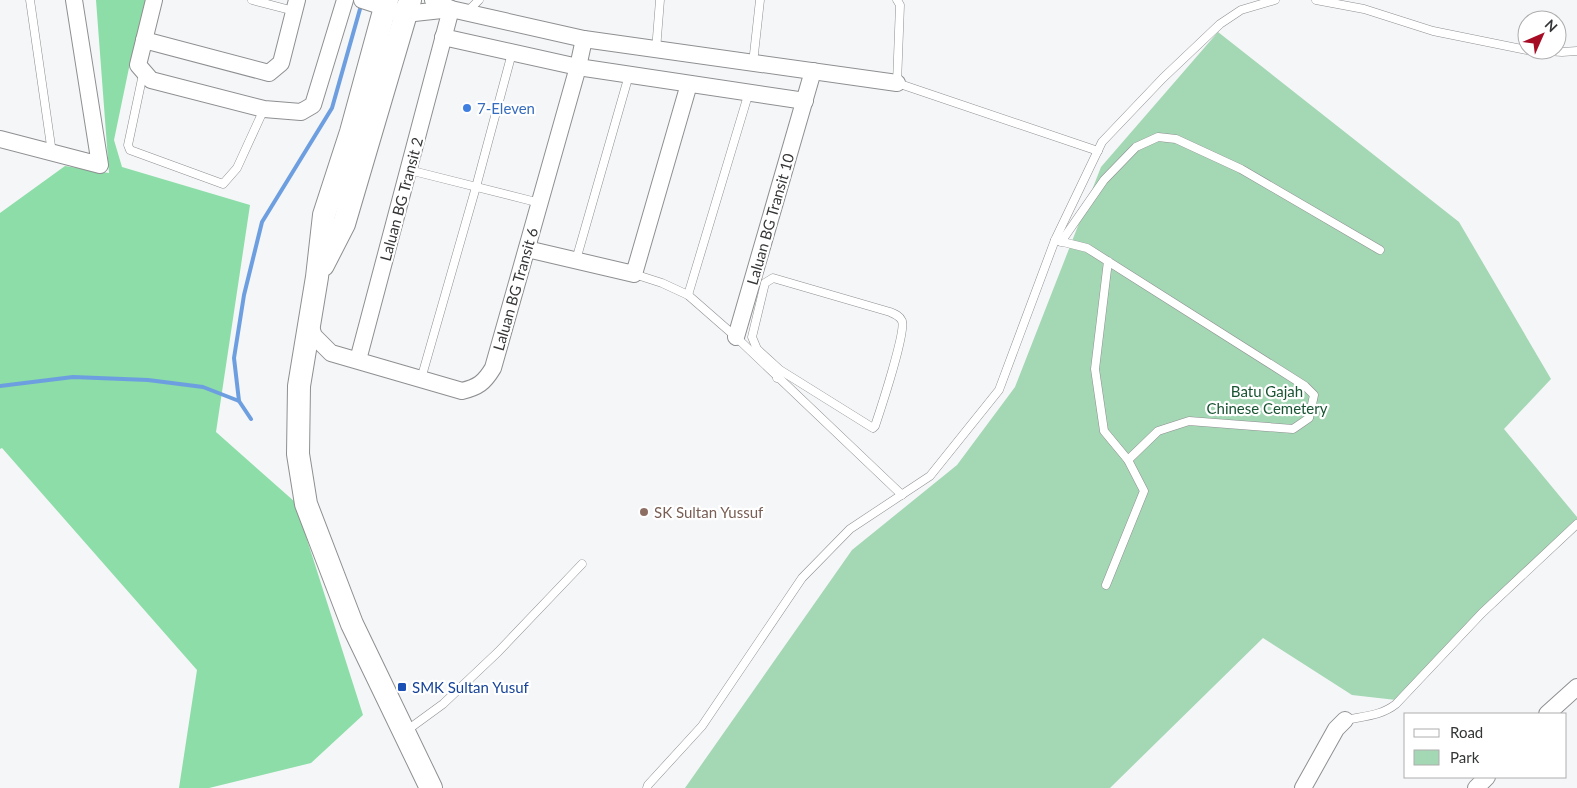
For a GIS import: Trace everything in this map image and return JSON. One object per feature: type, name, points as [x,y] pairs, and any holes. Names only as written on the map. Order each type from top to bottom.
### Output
[{"type":"main road","points":[[397,5],[351,132],[324,215],[317,277],[301,374],[298,454],[306,504],[352,624],[431,788]]},
{"type":"street","points":[[0,139],[100,165],[74,0]]},
{"type":"street","points":[[154,0],[138,65],[151,80],[264,109],[301,112],[313,105],[345,0]]},
{"type":"street","points":[[362,0],[459,11],[584,39],[897,83]]},
{"type":"street","points":[[433,0],[459,11]]},
{"type":"street","points":[[144,40],[269,73],[281,63],[296,6]]},
{"type":"street","name":"Laluan BG Transit 2","points":[[358,360],[443,37],[459,11]]},
{"type":"street","points":[[443,37],[578,67],[805,101]]},
{"type":"street","name":"Laluan BG Transit 6","points":[[331,353],[462,391],[476,388],[487,378],[493,368],[578,67],[584,39]]},
{"type":"street","name":"Laluan BG Transit 10","points":[[736,337],[813,72]]},
{"type":"street","points":[[527,249],[634,274],[689,84]]},
{"type":"street","points":[[301,374],[317,358],[331,353],[314,336],[309,322]]},
{"type":"street","points":[[1548,713],[1577,687]]},
{"type":"street","points":[[1303,788],[1336,728],[1345,720]]},
{"type":"street","points":[[1476,788],[1486,778]]},
{"type":"lane","points":[[30,0],[52,153]]},
{"type":"lane","points":[[252,0],[296,6]]},
{"type":"lane","points":[[459,11],[479,0]]},
{"type":"lane","points":[[656,50],[660,0]]},
{"type":"lane","points":[[753,63],[760,0]]},
{"type":"lane","points":[[897,0],[900,5],[897,83],[1098,152]]},
{"type":"lane","points":[[647,788],[648,784],[702,726],[802,578],[850,529],[930,476],[999,390],[1058,241],[1102,142],[1163,78],[1220,24],[1241,10],[1275,0]]},
{"type":"lane","points":[[1316,0],[1364,9],[1433,31],[1517,48]]},
{"type":"lane","points":[[421,379],[512,53]]},
{"type":"lane","points":[[144,72],[128,145],[130,150],[223,184],[237,168],[264,109]]},
{"type":"lane","points":[[576,260],[630,75]]},
{"type":"lane","points":[[688,295],[749,92]]},
{"type":"lane","points":[[1058,241],[1104,180],[1136,147],[1158,137],[1176,138],[1241,169],[1380,250]]},
{"type":"lane","points":[[408,170],[540,203]]},
{"type":"lane","points":[[1058,241],[1087,248],[1305,386],[1314,395],[1309,418],[1293,429],[1189,421],[1158,432],[1128,460]]},
{"type":"lane","points":[[1106,585],[1144,491],[1128,460],[1104,431],[1095,369],[1108,261]]},
{"type":"lane","points":[[634,274],[688,295],[778,374],[902,495]]},
{"type":"lane","points":[[773,278],[890,312],[898,317],[903,324],[892,372],[875,426],[872,428],[778,374],[757,349],[752,337],[766,283],[769,279],[773,278]]},
{"type":"lane","points":[[1345,720],[1378,715],[1396,704],[1482,613],[1577,524]]},
{"type":"lane","points":[[404,732],[443,704],[498,652],[582,564]]},
{"type":"green space","points":[[96,0],[146,0],[130,63],[114,140],[122,167],[250,205],[216,432],[295,502],[363,715],[311,763],[209,788],[179,788],[197,670],[2,448],[0,449],[0,213],[65,166],[109,173]]},
{"type":"green space","name":"Batu Gajah Chinese Cemetery","points":[[1218,32],[1459,222],[1551,379],[1504,429],[1577,517],[1577,527],[1396,700],[1352,695],[1263,638],[1110,788],[685,788],[852,550],[957,465],[1015,387],[1101,167]]},
{"type":"waterway","points":[[239,401],[234,358],[244,295],[262,222],[332,108],[360,9]]},
{"type":"waterway","points":[[0,386],[73,377],[148,380],[203,387],[239,401],[251,419]]},
{"type":"place","name":"7-Eleven","points":[[467,108]]},
{"type":"place","name":"SK Sultan Yussuf","points":[[644,512]]},
{"type":"place","name":"SMK Sultan Yusuf","points":[[402,687]]}]
